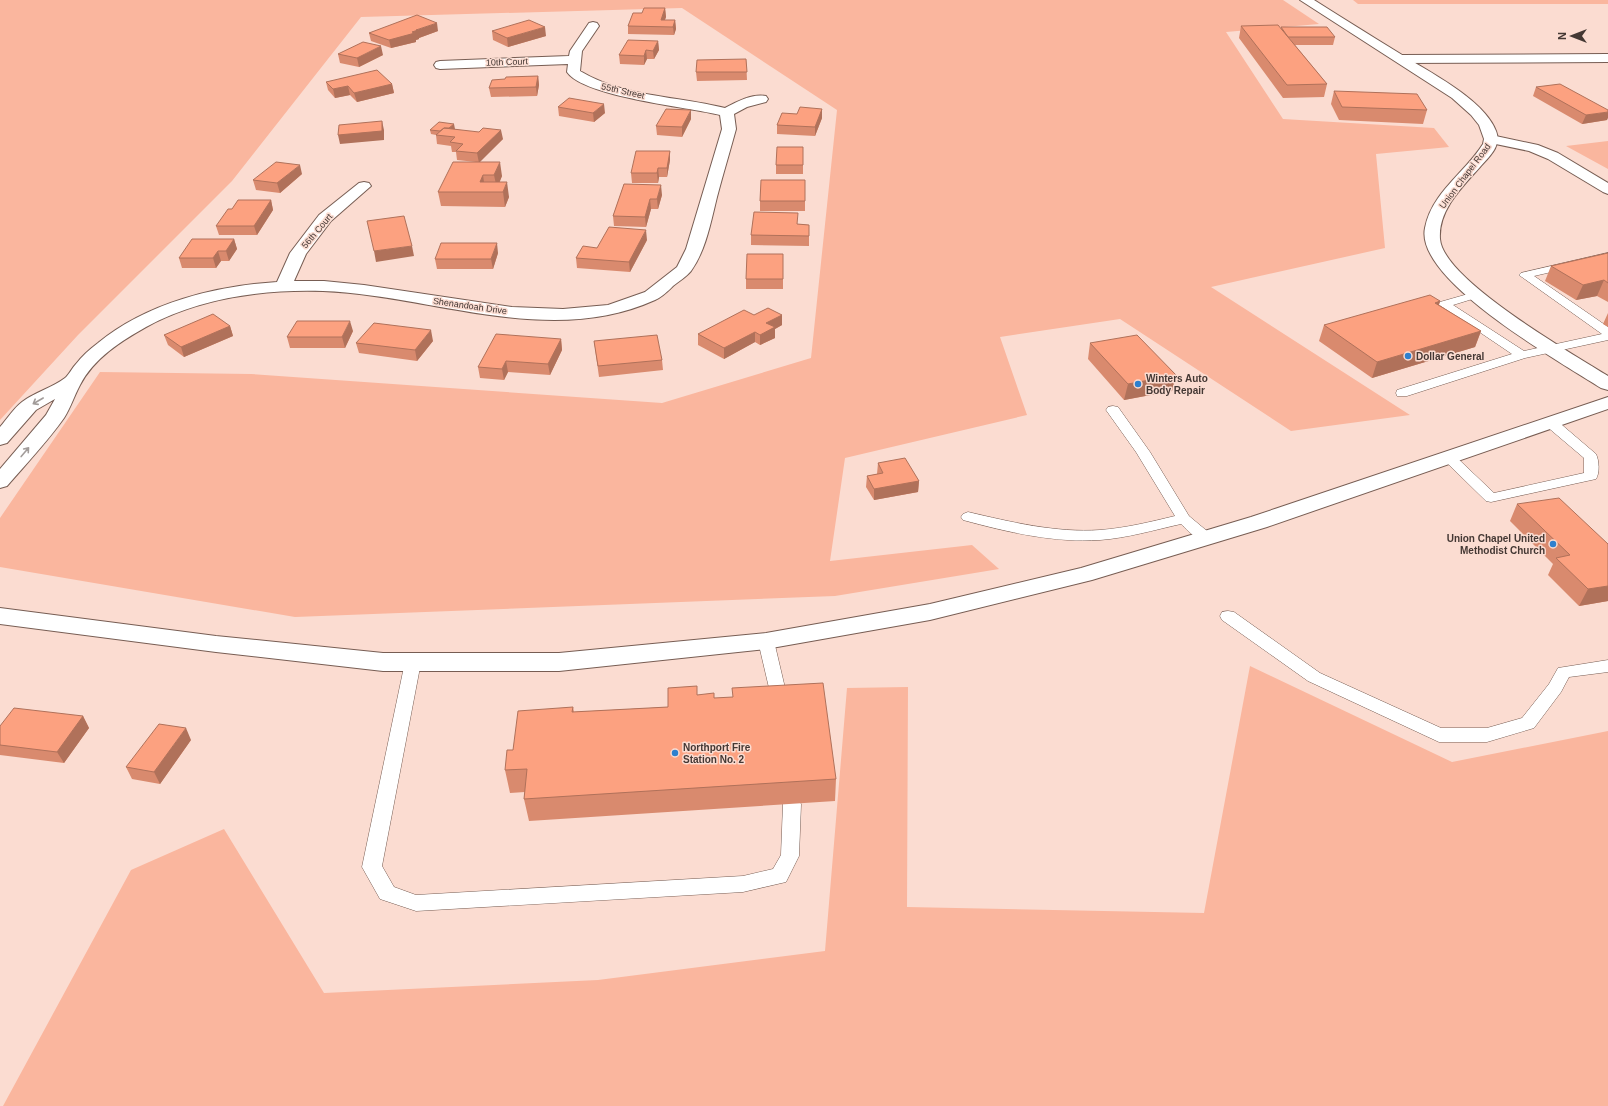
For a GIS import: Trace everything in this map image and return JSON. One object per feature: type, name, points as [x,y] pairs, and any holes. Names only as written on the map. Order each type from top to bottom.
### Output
[{"type":"street","name":"Union Chapel Road","points":[[1306,0],[1451,91],[1470,106],[1486,123],[1492,139],[1489,146],[1439,208],[1433,224],[1432,241],[1438,256],[1449,271],[1474,295],[1550,348],[1608,384]]},
{"type":"street","points":[[574,60],[576,51],[593,26]]},
{"type":"street","points":[[1401,59],[1608,58]]},
{"type":"street","name":"10th Court","points":[[440,65],[574,60]]},
{"type":"street","name":"55th Street","points":[[574,60],[573,72],[592,84],[623,92],[727,112]]},
{"type":"street","points":[[727,112],[742,104],[761,99]]},
{"type":"street","name":"Shenandoah Drive","points":[[0,482],[59,411],[72,382],[85,364],[100,350],[115,338],[144,322],[168,311],[221,294],[284,286],[326,286],[466,306],[537,314],[587,314],[612,310],[635,303],[655,294],[670,283],[690,260],[729,129],[727,112]]},
{"type":"street","points":[[1492,139],[1533,148],[1553,156],[1608,189]]},
{"type":"street","name":"56th Court","points":[[284,286],[298,253],[325,218],[364,186]]},
{"type":"street","name":"Shenandoah Drive","points":[[0,439],[29,406],[72,382]]},
{"type":"street","points":[[0,616],[223,645],[383,662],[559,662],[766,641],[930,612],[1084,575],[1208,539],[1448,456],[1608,403]]},
{"type":"lane","points":[[1608,256],[1525,275],[1608,332]]},
{"type":"lane","points":[[1474,295],[1444,304],[1522,356]]},
{"type":"lane","points":[[1402,393],[1550,348],[1608,336]]},
{"type":"lane","points":[[1113,410],[1143,452],[1184,519],[1208,539]]},
{"type":"lane","points":[[1448,456],[1491,498],[1591,476],[1590,457],[1550,422]]},
{"type":"lane","points":[[968,517],[1035,530],[1075,535],[1122,532],[1184,519]]},
{"type":"lane","points":[[1228,616],[1314,678],[1439,734],[1487,736],[1528,723],[1555,688],[1564,672],[1608,666]]},
{"type":"lane","points":[[766,641],[781,708]]},
{"type":"lane","points":[[413,662],[372,867],[387,893],[416,903],[743,884],[779,876],[790,856],[792,804]]},
{"type":"shaded area","points":[[0,0],[1283,0],[1319,24],[1226,32],[1283,119],[1434,128],[1449,147],[1376,154],[1385,248],[1211,287],[1410,415],[1291,431],[1120,319],[1000,337],[1027,415],[845,458],[830,561],[972,545],[999,569],[835,596],[295,617],[0,567],[0,518],[100,372],[251,374],[662,403],[811,358],[837,110],[682,8],[361,17],[232,181],[78,335],[0,420]]},
{"type":"shaded area","points":[[1353,0],[1608,0],[1608,4],[1358,4]]},
{"type":"shaded area","points":[[1608,141],[1608,169],[1566,146]]},
{"type":"shaded area","points":[[1250,666],[1452,762],[1608,731],[1608,1106],[3,1106],[131,870],[224,829],[324,993],[598,980],[825,951],[847,688],[908,687],[907,907],[1204,913]]},
{"type":"building","points":[[644,8],[665,8],[661,20],[675,20],[673,27],[628,26],[633,13],[642,13]]},
{"type":"building","points":[[417,15],[437,23],[412,32],[415,33],[389,40],[369,33]]},
{"type":"building","points":[[529,20],[545,27],[507,38],[492,31]]},
{"type":"building","points":[[1278,25],[1327,84],[1287,85],[1241,26]]},
{"type":"building","points":[[1281,27],[1327,27],[1335,37],[1288,37]]},
{"type":"building","points":[[628,40],[658,41],[653,51],[646,50],[644,56],[619,55]]},
{"type":"building","points":[[363,42],[381,46],[357,58],[338,54]]},
{"type":"building","points":[[746,59],[747,72],[696,72],[697,60]]},
{"type":"building","points":[[377,70],[392,84],[354,93],[348,86],[333,89],[326,82]]},
{"type":"building","points":[[538,76],[536,87],[489,88],[492,80],[505,79],[506,77]]},
{"type":"building","points":[[1560,84],[1608,110],[1608,112],[1586,115],[1536,87]]},
{"type":"building","points":[[1334,91],[1417,94],[1427,110],[1342,107]]},
{"type":"building","points":[[569,98],[604,104],[593,113],[558,107]]},
{"type":"building","points":[[800,107],[822,109],[815,127],[777,125],[782,113],[797,114]]},
{"type":"building","points":[[666,109],[691,110],[682,127],[656,126]]},
{"type":"building","points":[[382,121],[382,131],[338,135],[339,125]]},
{"type":"building","points":[[439,122],[454,124],[449,128],[444,128],[440,131],[430,130]]},
{"type":"building","points":[[444,128],[479,132],[483,128],[501,130],[477,153],[456,151],[463,144],[450,142],[455,137],[436,135]]},
{"type":"building","points":[[777,147],[803,147],[803,165],[776,165]]},
{"type":"building","points":[[636,151],[670,151],[667,168],[658,168],[657,173],[631,173]]},
{"type":"building","points":[[276,162],[300,165],[277,183],[253,180]]},
{"type":"building","points":[[453,162],[500,162],[494,175],[483,175],[480,182],[507,182],[503,192],[438,192]]},
{"type":"building","points":[[761,180],[805,180],[805,201],[760,201]]},
{"type":"building","points":[[624,184],[661,185],[657,199],[650,199],[645,217],[613,216]]},
{"type":"building","points":[[238,200],[271,200],[254,226],[216,226],[228,209],[232,209]]},
{"type":"building","points":[[754,212],[798,213],[797,224],[809,225],[809,236],[751,235]]},
{"type":"building","points":[[404,216],[412,246],[374,251],[367,221]]},
{"type":"building","points":[[609,227],[646,230],[629,262],[576,258],[583,246],[597,248]]},
{"type":"building","points":[[192,239],[234,239],[226,251],[218,251],[213,258],[179,258]]},
{"type":"building","points":[[441,243],[497,243],[491,259],[435,259]]},
{"type":"building","points":[[1608,253],[1608,283],[1604,280],[1583,285],[1551,266]]},
{"type":"building","points":[[747,254],[783,254],[783,279],[746,279]]},
{"type":"building","points":[[1430,295],[1440,301],[1435,303],[1481,331],[1377,362],[1324,325]]},
{"type":"building","points":[[768,308],[782,315],[766,323],[775,327],[760,335],[755,332],[724,348],[698,334],[744,310],[754,315]]},
{"type":"building","points":[[213,314],[230,326],[181,347],[164,335]]},
{"type":"building","points":[[297,321],[350,321],[342,337],[287,337]]},
{"type":"building","points":[[374,323],[431,330],[415,350],[356,343]]},
{"type":"building","points":[[496,334],[561,339],[548,364],[506,361],[502,369],[478,367]]},
{"type":"building","points":[[657,335],[662,360],[598,366],[594,341]]},
{"type":"building","points":[[1137,335],[1176,375],[1128,384],[1090,343]]},
{"type":"building","points":[[905,458],[919,481],[874,489],[867,476],[883,473],[878,463]]},
{"type":"building","points":[[1559,498],[1608,544],[1608,586],[1588,589],[1556,558],[1570,555],[1517,504]]},
{"type":"building","name":"Northport Fire Station No. 2","points":[[823,683],[836,779],[524,799],[527,769],[505,770],[507,750],[513,750],[518,711],[573,707],[572,712],[668,707],[668,688],[697,686],[697,695],[714,693],[714,698],[733,697],[732,688]]},
{"type":"building","points":[[14,708],[83,716],[57,752],[0,745],[0,726]]},
{"type":"building","points":[[159,724],[186,728],[154,772],[126,767]]},
{"type":"place","name":"Dollar General","points":[[1408,356]]},
{"type":"place","name":"Winters Auto Body Repair","points":[[1138,384]]},
{"type":"place","name":"Union Chapel United Methodist Church","points":[[1553,544]]},
{"type":"place","name":"Northport Fire Station No. 2","points":[[675,753]]}]
